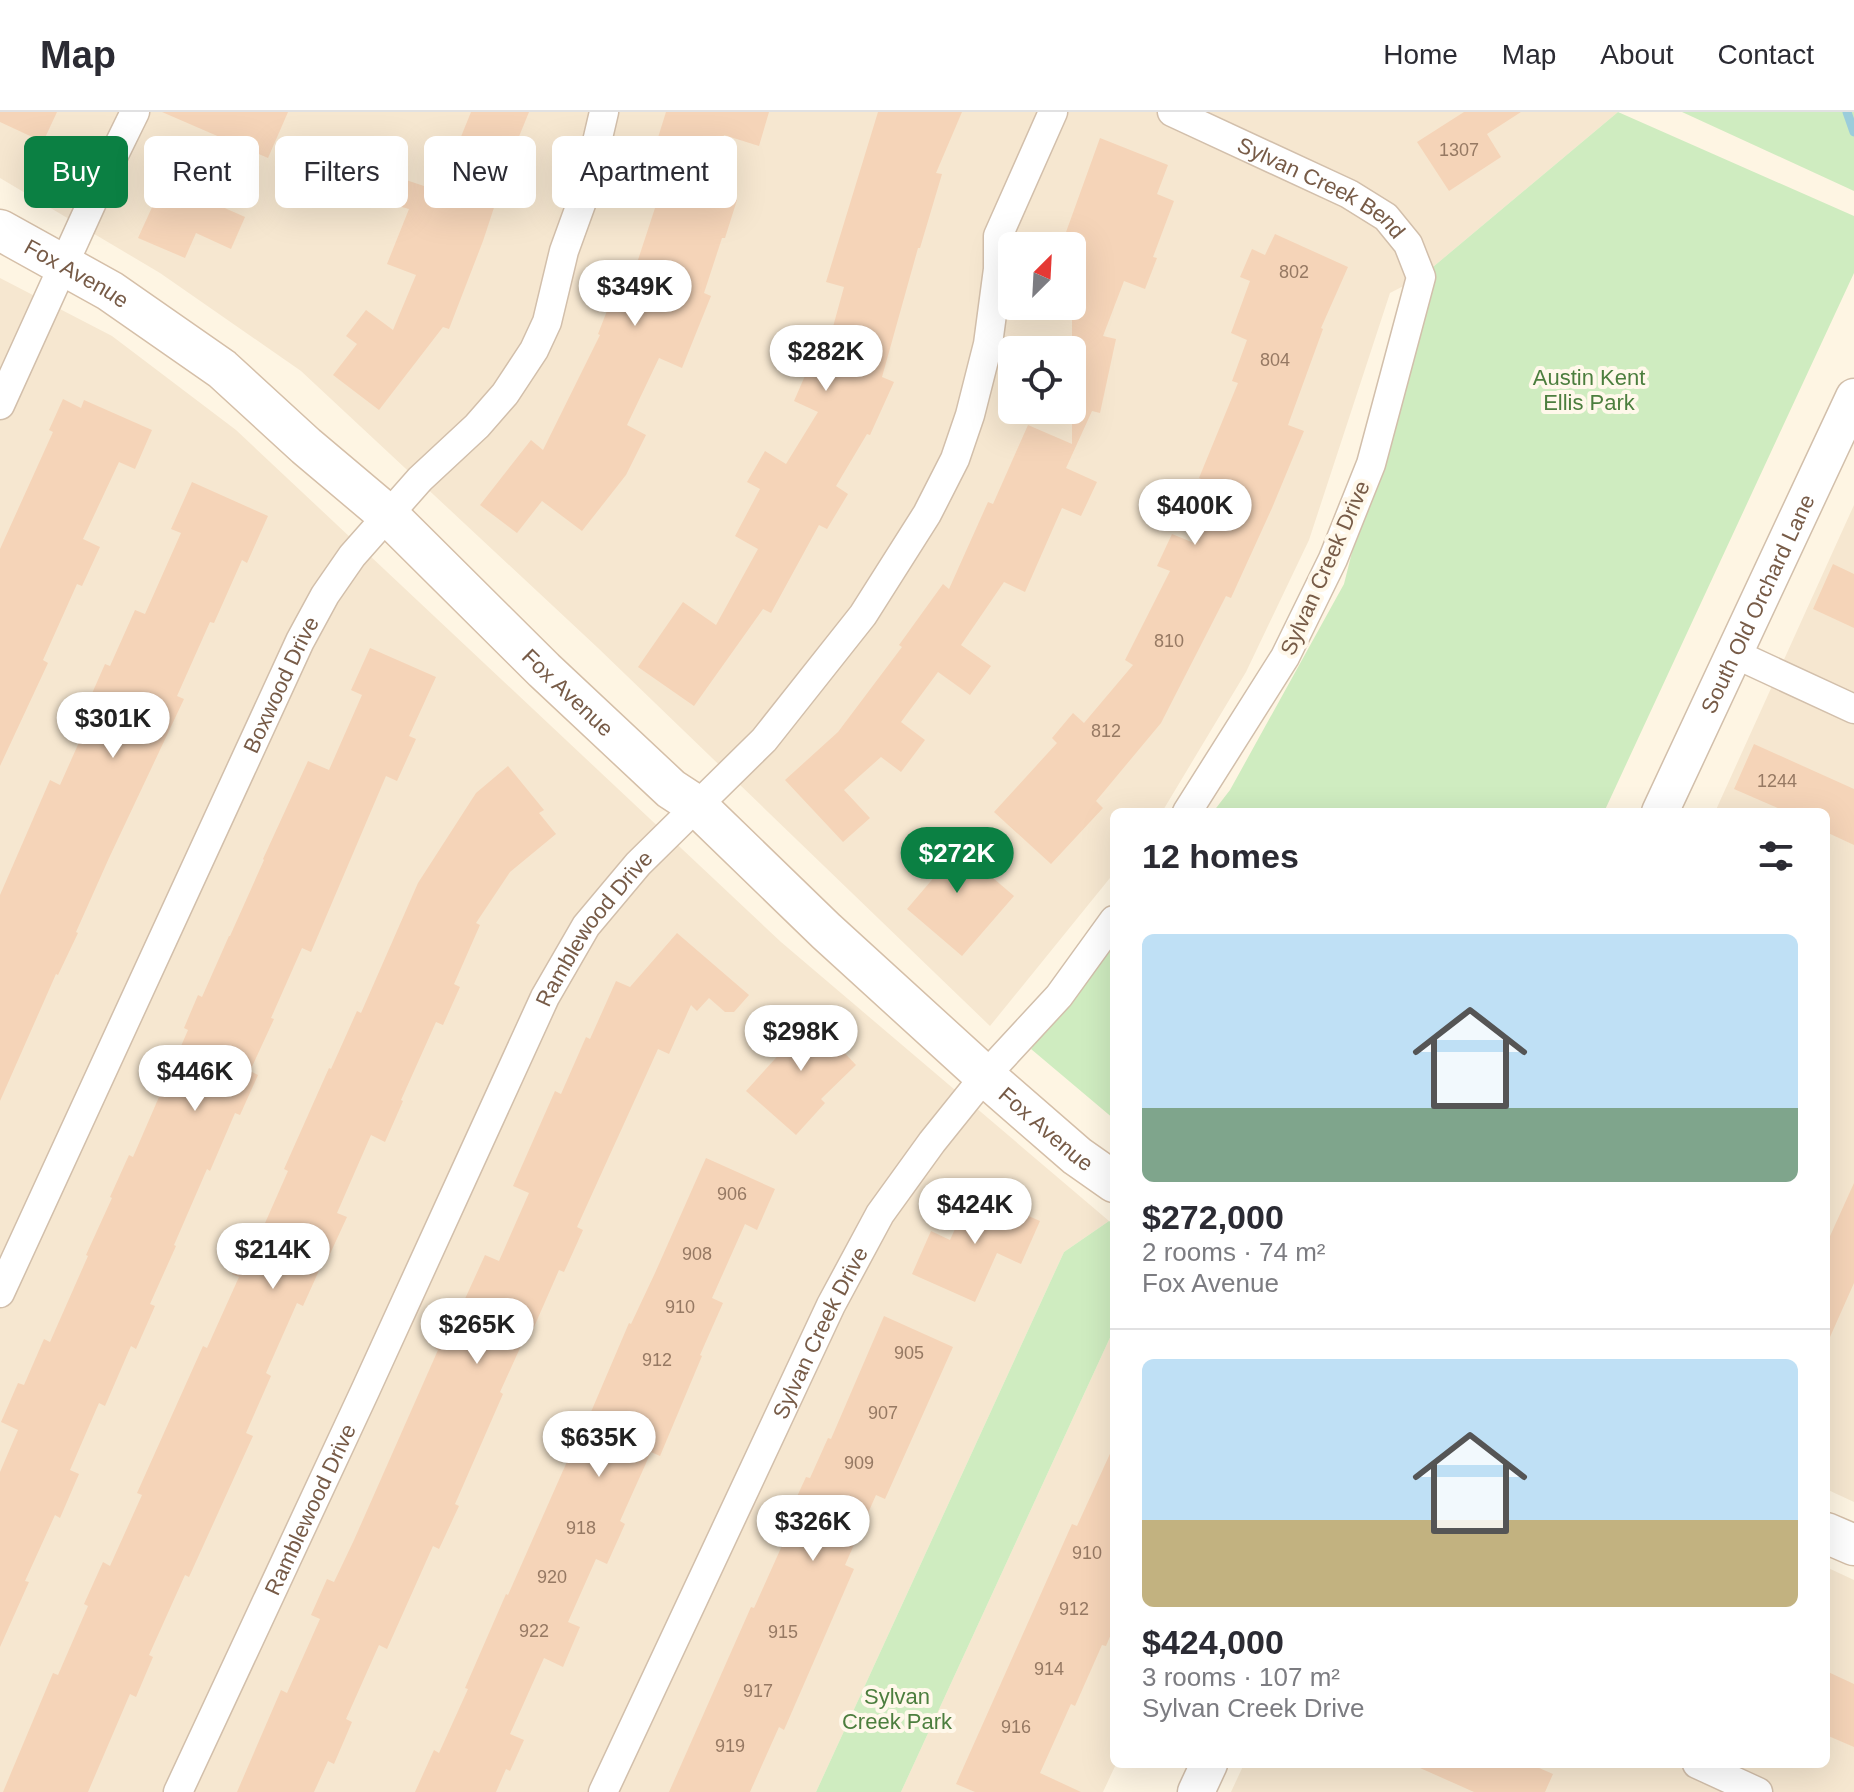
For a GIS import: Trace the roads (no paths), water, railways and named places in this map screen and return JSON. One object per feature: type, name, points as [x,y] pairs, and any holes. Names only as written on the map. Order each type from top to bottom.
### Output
[{"type":"main road","name":"Fox Avenue","points":[[0,230],[110,291],[222,369],[389,516],[544,670],[671,789],[697,806],[826,931],[985,1076],[1077,1156],[1110,1179]]},
{"type":"main road","points":[[1830,1535],[1854,1545]]},
{"type":"street","points":[[0,405],[135,112]]},
{"type":"street","name":"Boxwood Drive","points":[[0,1293],[300,641],[325,595],[352,556],[420,479],[477,426],[505,394],[534,350],[547,322],[564,251],[585,193],[604,112]]},
{"type":"street","name":"Ramblewood Drive","points":[[178,1792],[545,997],[586,926],[638,864],[764,740],[863,615],[927,514],[955,459],[970,415],[988,344],[998,269],[998,236],[1053,112]]},
{"type":"street","name":"Sylvan Creek Bend","points":[[1172,112],[1349,194],[1386,217],[1408,244],[1413,257]]},
{"type":"street","name":"Sylvan Creek Drive","points":[[1190,808],[1285,657],[1333,559],[1371,464],[1421,277],[1413,257]]},
{"type":"street","name":"South Old Orchard Lane","points":[[1662,808],[1854,397]]},
{"type":"street","points":[[1733,653],[1854,709]]},
{"type":"street","name":"Sylvan Creek Drive","points":[[603,1792],[831,1305],[880,1214],[932,1142],[985,1076],[1059,996],[1110,926]]},
{"type":"street","points":[[1196,1792],[1207,1768]]},
{"type":"street","points":[[1706,1768],[1758,1792]]},
{"type":"waterway","points":[[1847,112],[1854,132]]},
{"type":"park label","name":"Austin Kent Ellis Park","points":[[1589,390]]},
{"type":"park label","name":"Sylvan Creek Park","points":[[897,1708]]}]
